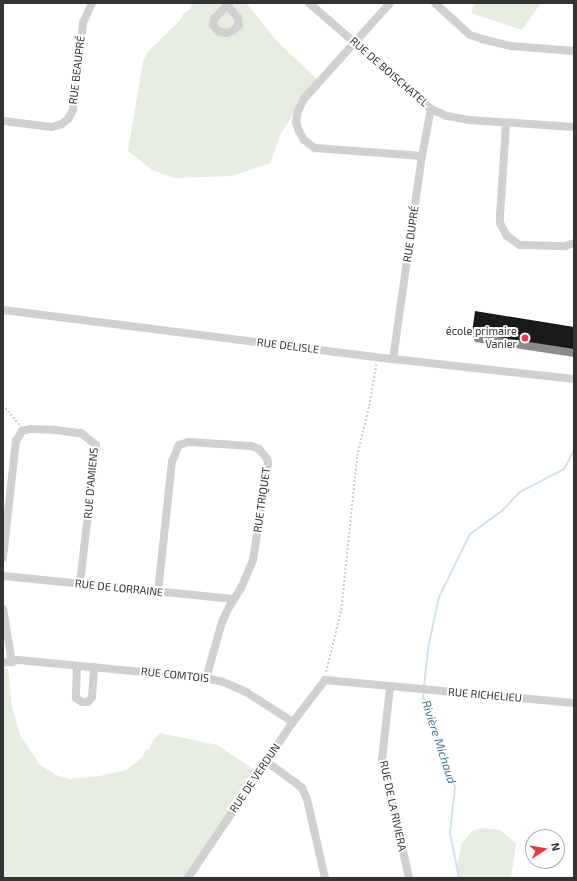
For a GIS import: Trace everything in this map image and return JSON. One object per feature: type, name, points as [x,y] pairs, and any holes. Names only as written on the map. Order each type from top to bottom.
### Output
[{"type":"street","name":"RUE BEAUPRÉ","points":[[3,120],[52,127],[62,124],[68,119],[73,110],[83,23],[92,3]]},
{"type":"street","name":"RUE DE BOISCHATEL","points":[[309,3],[431,109],[447,116],[469,120],[574,126]]},
{"type":"street","points":[[390,3],[304,99],[298,111],[296,122],[304,140],[315,148],[422,156]]},
{"type":"street","points":[[435,3],[470,35],[511,46],[574,51]]},
{"type":"street","name":"RUE DUPRÉ","points":[[393,359],[422,156],[431,109]]},
{"type":"street","points":[[506,123],[500,223],[507,236],[520,245],[565,246],[574,243]]},
{"type":"street","name":"RUE DELISLE","points":[[3,310],[393,359],[574,379]]},
{"type":"street","name":"RUE D'AMIENS","points":[[25,431],[55,430],[81,433],[85,434],[96,445],[80,584]]},
{"type":"street","points":[[3,558],[16,441],[22,431],[25,431]]},
{"type":"street","name":"RUE TRIQUET","points":[[158,592],[172,462],[179,445],[188,442],[252,446],[259,449],[267,459],[268,463],[253,560],[241,588],[222,622],[206,678]]},
{"type":"street","name":"RUE DE LORRAINE","points":[[3,576],[234,599]]},
{"type":"street","points":[[3,609],[12,662]]},
{"type":"street","name":"RUE COMTOIS","points":[[3,663],[18,660],[206,678],[223,682],[246,692],[293,722]]},
{"type":"street","points":[[77,666],[76,698],[82,702],[88,702],[92,697],[94,667]]},
{"type":"street","name":"RUE RICHELIEU","points":[[325,680],[574,703]]},
{"type":"street","name":"RUE DE VERDUN","points":[[188,878],[293,722],[325,680]]},
{"type":"street","name":"RUE DE LA RIVIERA","points":[[390,687],[382,759],[409,878]]},
{"type":"street","points":[[267,762],[299,786],[307,799],[325,878]]},
{"type":"path","points":[[325,680],[341,610],[357,456],[369,406],[378,357]]},
{"type":"path","points":[[3,405],[25,431]]},
{"type":"shaded area","points":[[193,3],[246,3],[277,41],[319,81],[304,99],[281,133],[270,163],[232,176],[174,178],[152,170],[128,151],[143,62],[148,52],[182,18],[183,14],[190,9]]},
{"type":"shaded area","points":[[475,3],[541,3],[522,30],[471,13]]},
{"type":"shaded area","points":[[3,669],[8,669],[12,706],[20,735],[40,765],[56,775],[70,779],[100,776],[126,770],[143,757],[144,752],[150,748],[152,741],[160,733],[217,745],[259,773],[188,878],[3,878]]},
{"type":"shaded area","points":[[481,828],[500,830],[516,843],[511,878],[457,878],[457,866],[462,843],[472,831]]},
{"type":"building","name":"école primaire Vanier","points":[[475,311],[574,327],[574,349],[472,333]]},
{"type":"waterway","name":"Rivière Michaud","points":[[424,687],[428,648],[439,597],[470,534],[502,511],[520,492],[564,469],[574,450]]},
{"type":"waterway","name":"Rivière Michaud","points":[[424,692],[423,696],[455,787],[450,833],[459,878]]},
{"type":"place","name":"école primaire Vanier","points":[[525,338]]}]
